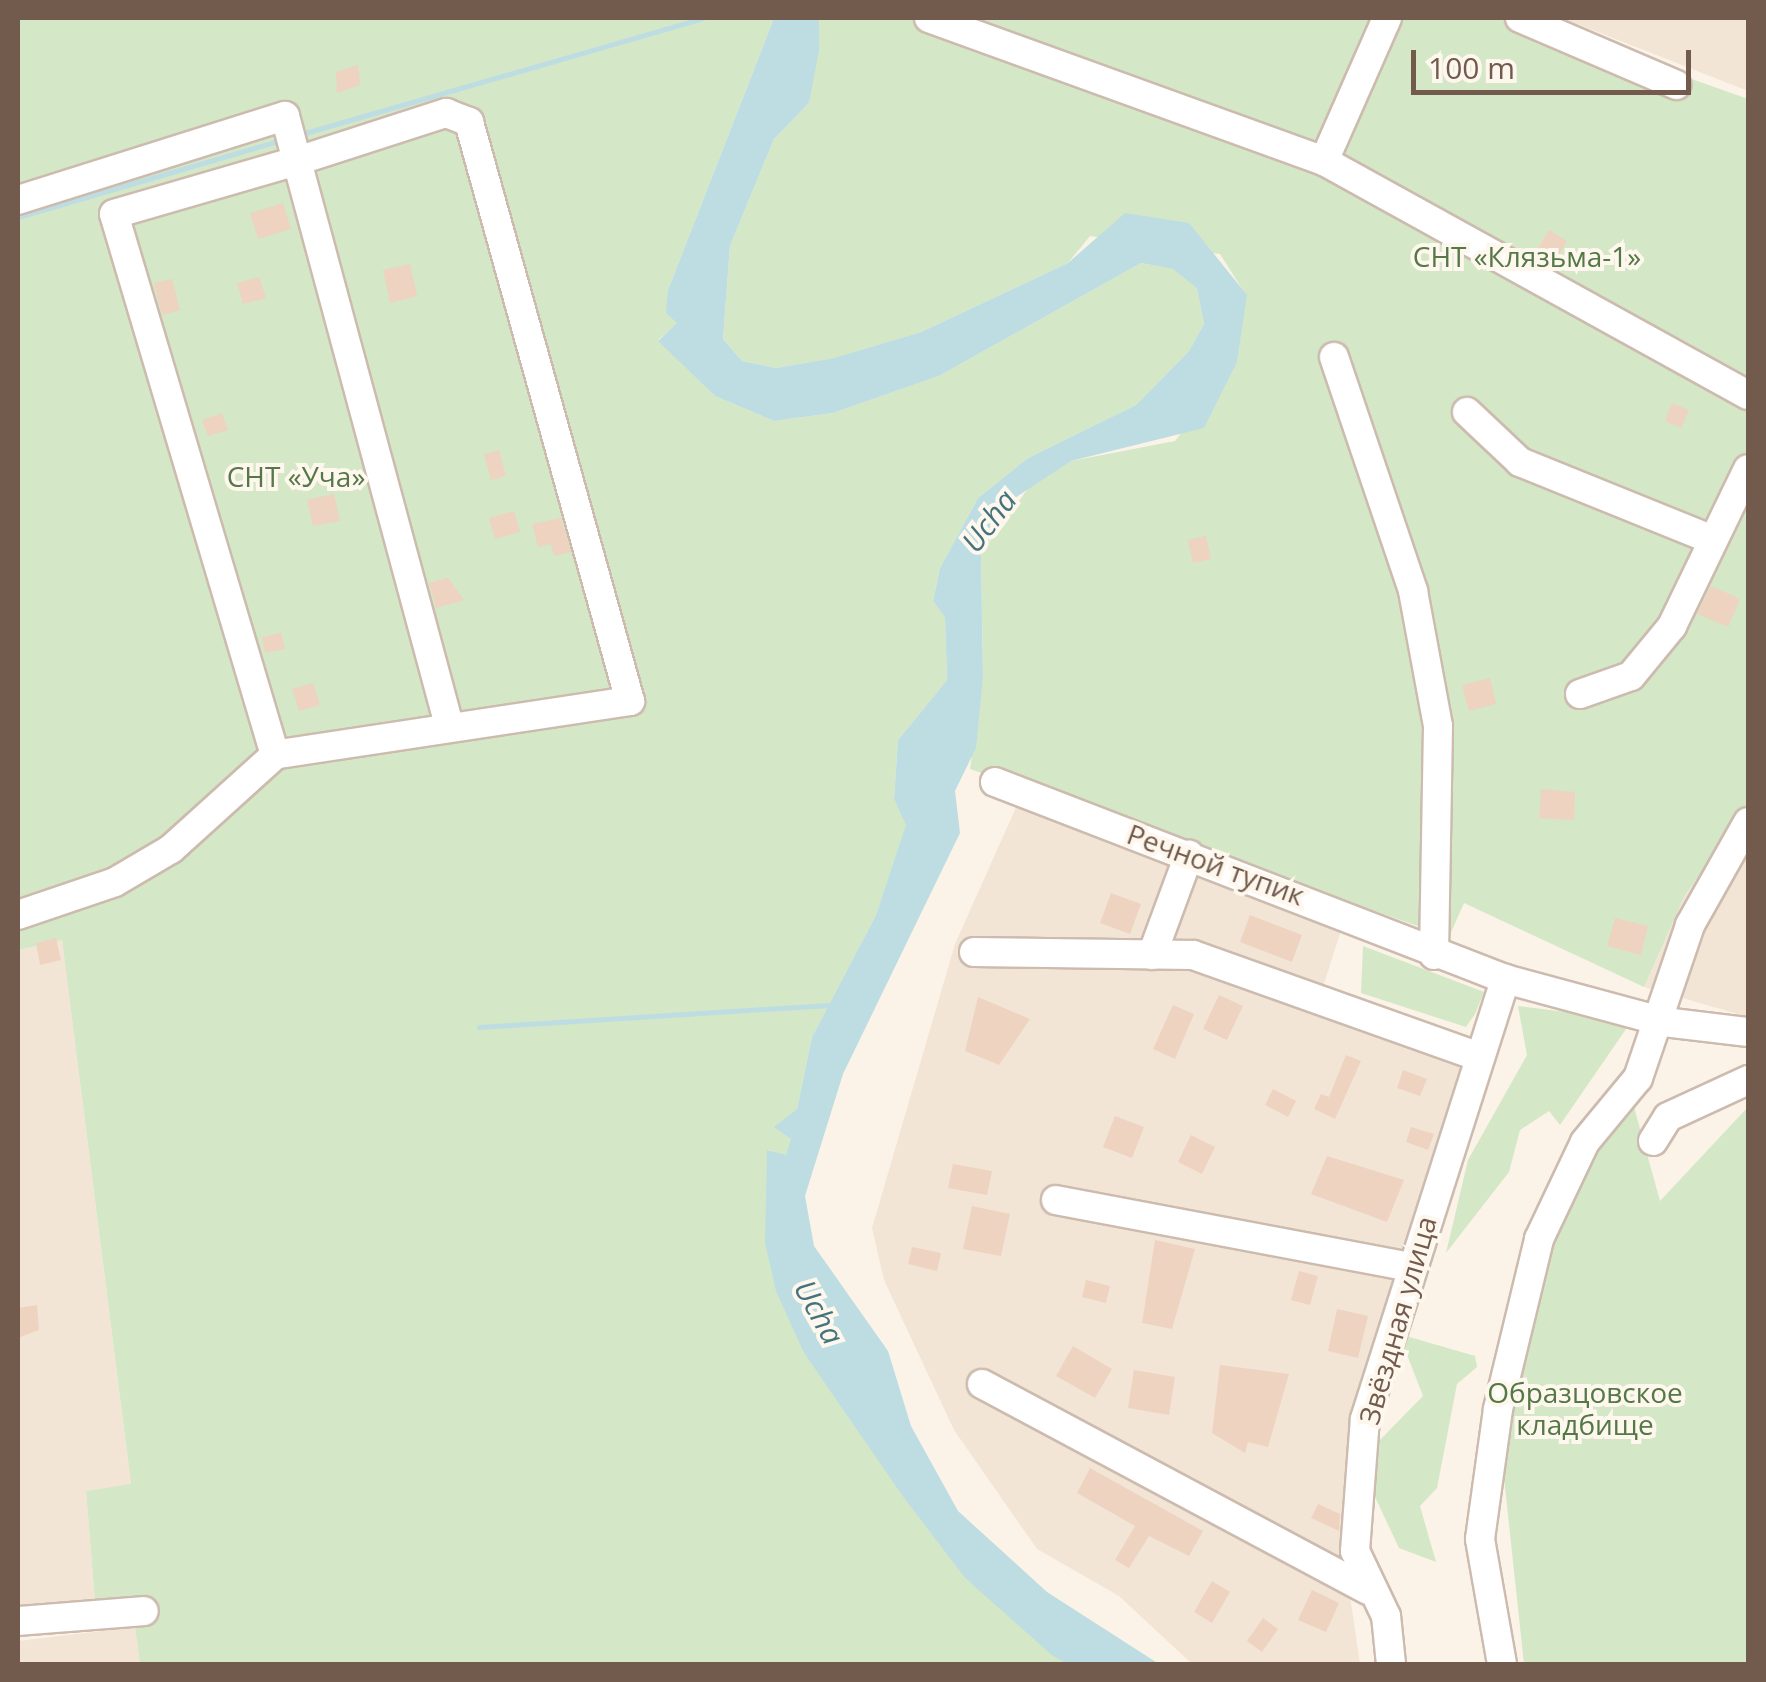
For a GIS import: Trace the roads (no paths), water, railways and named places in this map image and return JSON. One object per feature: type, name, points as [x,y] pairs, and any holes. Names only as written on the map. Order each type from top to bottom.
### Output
[{"type":"street","points":[[929,18],[1324,161],[1748,395]]},
{"type":"street","points":[[1324,161],[1387,18]]},
{"type":"street","points":[[1520,18],[1676,86]]},
{"type":"street","points":[[18,915],[115,882],[170,849],[275,754],[630,701],[469,122],[446,114],[114,214],[275,754]]},
{"type":"street","points":[[18,200],[284,116],[449,725]]},
{"type":"street","points":[[1334,357],[1412,592],[1438,726],[1434,954]]},
{"type":"street","points":[[1466,412],[1520,462],[1714,540]]},
{"type":"street","points":[[1580,694],[1631,676],[1672,626],[1748,468]]},
{"type":"street","name":"Речной тупик","points":[[994,782],[1506,979],[1664,1022],[1748,1032]]},
{"type":"street","points":[[1502,1664],[1480,1539],[1498,1409],[1539,1239],[1585,1142],[1638,1078],[1664,1022],[1690,925],[1748,822]]},
{"type":"street","points":[[1152,955],[1189,855]]},
{"type":"street","points":[[974,952],[1193,955],[1480,1056]]},
{"type":"street","name":"Звёздная улица","points":[[1391,1664],[1386,1616],[1367,1590],[1355,1551],[1365,1420],[1409,1267],[1506,979]]},
{"type":"street","points":[[1653,1141],[1668,1117],[1748,1080]]},
{"type":"street","points":[[1056,1200],[1409,1267]]},
{"type":"street","points":[[982,1384],[1367,1590]]},
{"type":"street","points":[[18,1620],[144,1612]]},
{"type":"water","name":"Ucha","points":[[774,18],[819,18],[819,50],[809,103],[774,139],[730,246],[723,339],[742,361],[776,368],[834,358],[921,332],[1068,263],[1125,213],[1189,223],[1247,295],[1237,362],[1204,428],[1071,461],[1015,498],[981,553],[983,677],[976,748],[955,791],[960,833],[843,1074],[805,1196],[814,1246],[888,1351],[911,1426],[958,1511],[1047,1592],[1159,1664],[1068,1664],[1053,1656],[965,1578],[804,1353],[776,1291],[765,1243],[767,1150],[786,1155],[791,1139],[774,1127],[797,1109],[812,1037],[876,915],[906,825],[894,799],[898,740],[947,680],[945,617],[933,601],[940,568],[978,498],[1028,458],[1136,405],[1189,351],[1204,324],[1197,288],[1173,269],[1141,263],[939,376],[833,413],[774,421],[715,396],[658,341],[677,323],[666,313],[668,290]]},
{"type":"waterway","points":[[305,133],[703,18]]},
{"type":"waterway","points":[[18,217],[275,142]]},
{"type":"waterway","points":[[479,1027],[830,1005]]},
{"type":"park label","name":"СНТ «Клязьма-1»","points":[[1527,256]]},
{"type":"park label","name":"СНТ «Уча»","points":[[296,476]]},
{"type":"park label","name":"Образцовское кладбище","points":[[1585,1408]]}]
